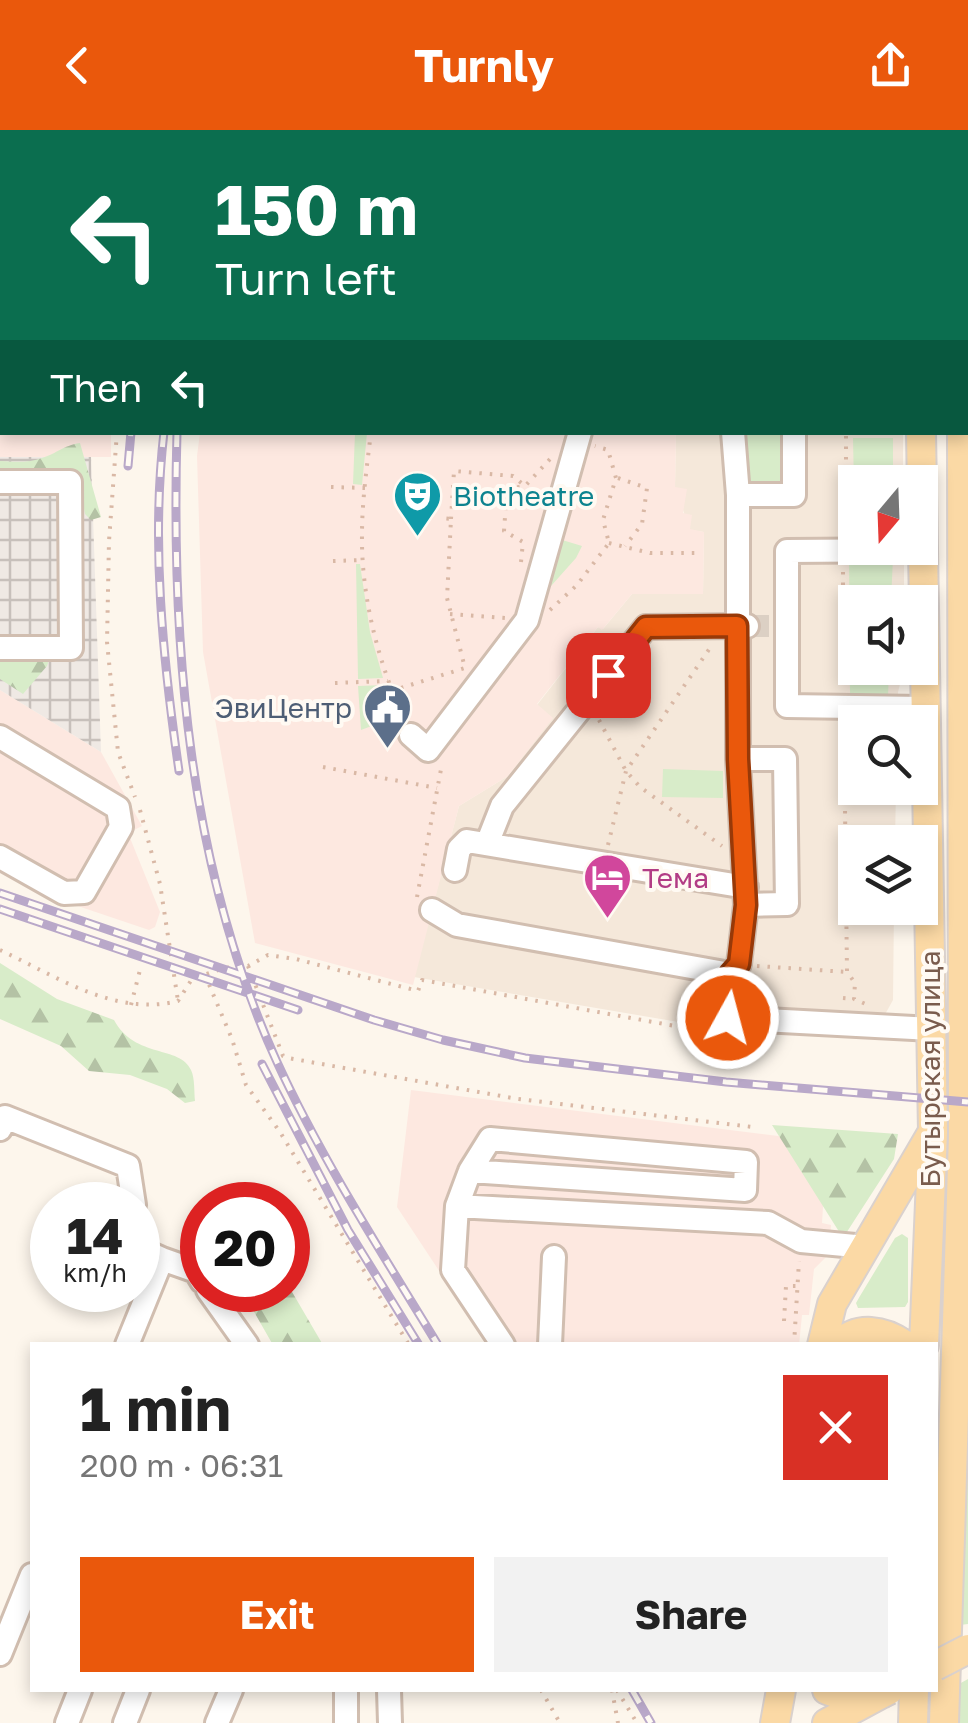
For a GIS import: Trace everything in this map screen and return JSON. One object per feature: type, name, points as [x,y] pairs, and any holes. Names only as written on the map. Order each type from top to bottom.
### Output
[{"type":"main road","name":"Бутырская улица","points":[[922,435],[922,465]]},
{"type":"main road","name":"Бутырская улица","points":[[944,1723],[958,1641],[954,1381],[966,1144],[962,435]]},
{"type":"main road","name":"Бутырская улица","points":[[922,565],[924,705]]},
{"type":"main road","name":"Бутырская улица","points":[[924,1342],[933,1132],[926,805]]},
{"type":"main road","points":[[823,1342],[832,1304],[933,1132]]},
{"type":"main road","points":[[841,1342],[870,1331],[884,1333],[899,1342]]},
{"type":"main road","points":[[954,1381],[968,1344]]},
{"type":"main road","points":[[938,1663],[958,1641]]},
{"type":"main road","points":[[775,1723],[780,1692]]},
{"type":"main road","points":[[830,1692],[858,1707]]},
{"type":"main road","points":[[913,1723],[914,1692]]},
{"type":"lane","points":[[733,435],[738,495],[738,759],[746,885],[739,964],[730,974],[728,1018],[932,1029]]},
{"type":"lane","points":[[738,495],[794,494],[794,435]]},
{"type":"lane","points":[[411,735],[428,750],[527,620],[579,436]]},
{"type":"lane","points":[[0,482],[70,482],[71,648],[0,648]]},
{"type":"lane","points":[[838,551],[787,551],[783,626],[787,706],[838,706]]},
{"type":"lane","points":[[486,844],[502,806],[646,627],[736,626]]},
{"type":"lane","points":[[0,737],[118,808],[121,827],[84,892],[64,893],[0,857]]},
{"type":"lane","points":[[455,870],[463,844],[486,844],[746,885],[787,904],[785,759],[738,759]]},
{"type":"lane","points":[[432,910],[457,925],[730,974]]},
{"type":"lane","points":[[2,1121],[128,1166],[130,1182]]},
{"type":"lane","points":[[470,1171],[745,1190],[746,1162],[490,1139],[470,1171],[457,1206],[454,1270],[500,1342]]},
{"type":"lane","points":[[457,1206],[768,1223],[800,1241],[866,1247]]},
{"type":"lane","points":[[550,1342],[554,1257]]},
{"type":"lane","points":[[128,1342],[162,1259],[180,1265]]},
{"type":"lane","points":[[221,1312],[239,1341]]},
{"type":"lane","points":[[0,1654],[30,1580]]},
{"type":"lane","points":[[67,1723],[79,1692]]},
{"type":"lane","points":[[125,1723],[137,1692]]},
{"type":"lane","points":[[217,1723],[231,1692]]},
{"type":"lane","points":[[346,1692],[346,1723]]},
{"type":"lane","points":[[389,1692],[390,1723]]},
{"type":"path","points":[[117,435],[108,541],[106,642],[118,752],[146,825],[160,884],[178,1001]]},
{"type":"path","points":[[370,435],[362,560],[371,618],[388,681],[411,735]]},
{"type":"path","points":[[846,435],[846,465]]},
{"type":"path","points":[[521,561],[523,542],[504,531],[508,489],[526,486],[568,438],[579,436]]},
{"type":"path","points":[[392,691],[465,668],[447,598],[454,471],[513,476],[526,486]]},
{"type":"path","points":[[616,478],[647,488],[642,524],[625,546]]},
{"type":"path","points":[[331,488],[366,488]]},
{"type":"path","points":[[363,512],[372,513]]},
{"type":"path","points":[[439,518],[451,519]]},
{"type":"path","points":[[609,543],[650,553],[697,554]]},
{"type":"path","points":[[332,561],[362,560]]},
{"type":"path","points":[[843,565],[843,705]]},
{"type":"path","points":[[450,614],[527,620]]},
{"type":"path","points":[[604,864],[626,771],[736,626]]},
{"type":"path","points":[[335,683],[388,681]]},
{"type":"path","points":[[588,699],[626,771],[746,885]]},
{"type":"path","points":[[432,910],[416,897],[444,755]]},
{"type":"path","points":[[324,767],[437,788]]},
{"type":"path","points":[[846,925],[847,972],[856,982],[854,999]]},
{"type":"path","points":[[0,950],[109,1000],[130,1005],[161,1006],[178,1001],[192,980],[224,968],[248,966],[268,955],[418,990],[422,980],[708,1032]]},
{"type":"path","points":[[130,1005],[142,966]]},
{"type":"path","points":[[248,966],[283,1056],[288,1058],[518,1099],[753,1127]]},
{"type":"path","points":[[205,975],[246,1084],[280,1132],[407,1342]]},
{"type":"path","points":[[842,998],[868,1006]]},
{"type":"path","points":[[794,1342],[800,1241]]},
{"type":"path","points":[[784,1320],[786,1286],[798,1286]]},
{"type":"path","points":[[542,1692],[560,1723]]},
{"type":"path","points":[[614,1692],[618,1723]]},
{"type":"path","points":[[615,1692],[636,1723]]},
{"type":"shaded area","points":[[0,435],[111,435],[111,457],[0,457]]},
{"type":"shaded area","points":[[200,435],[676,435],[675,487],[687,489],[683,513],[692,515],[690,529],[704,532],[703,594],[632,594],[602,630],[598,627],[537,704],[553,718],[508,776],[459,806],[413,985],[255,943],[203,652],[197,456]]},
{"type":"shaded area","points":[[676,435],[903,435],[903,465],[838,465],[838,565],[904,565],[904,585],[838,585],[838,685],[900,685],[898,705],[838,705],[838,805],[896,805],[895,825],[838,825],[838,925],[894,925],[893,1000],[883,1018],[717,1015],[702,1026],[414,977],[459,806],[508,776],[552,718],[537,705],[598,627],[603,629],[632,594],[703,594],[704,532],[690,530],[675,487]]},
{"type":"shaded area","points":[[0,457],[91,457],[101,752],[0,690]]},
{"type":"shaded area","points":[[0,690],[101,752],[142,826],[128,833],[160,912],[155,927],[149,930],[60,900],[0,869]]},
{"type":"shaded area","points":[[411,1090],[827,1142],[822,1223],[831,1225],[829,1254],[814,1269],[809,1315],[802,1315],[799,1342],[486,1342],[397,1207]]},
{"type":"green space","points":[[355,435],[367,435],[362,485],[353,484]]},
{"type":"green space","points":[[744,435],[784,435],[785,486],[745,486]]},
{"type":"green space","points":[[853,438],[893,438],[893,465],[854,465]]},
{"type":"green space","points":[[80,443],[101,517],[91,520],[85,514],[78,477],[0,474],[0,461],[37,460]]},
{"type":"green space","points":[[559,539],[582,546],[543,595]]},
{"type":"green space","points":[[356,564],[360,564],[370,632],[383,678],[358,679]]},
{"type":"green space","points":[[849,565],[893,565],[892,585],[849,585]]},
{"type":"green space","points":[[0,657],[50,657],[23,694],[0,679]]},
{"type":"green space","points":[[386,685],[398,716],[361,730],[358,686]]},
{"type":"green space","points":[[850,685],[888,685],[888,697],[850,696]]},
{"type":"green space","points":[[663,769],[723,771],[723,798],[662,797]]},
{"type":"green space","points":[[0,963],[57,999],[114,1020],[133,1041],[185,1062],[192,1073],[195,1101],[185,1103],[167,1089],[130,1075],[89,1071],[61,1046],[0,1019]]},
{"type":"green space","points":[[772,1125],[898,1134],[894,1159],[843,1238]]},
{"type":"green space","points":[[902,1234],[908,1238],[908,1302],[905,1307],[858,1308],[860,1296],[895,1238]]},
{"type":"green space","points":[[254,1312],[304,1312],[321,1342],[271,1342]]},
{"type":"green space","points":[[968,1376],[968,1624],[960,1625]]},
{"type":"green space","points":[[968,1679],[968,1723],[957,1723],[959,1684]]},
{"type":"tunnel","points":[[747,626],[779,626]]},
{"type":"railway","points":[[128,466],[131,435]]},
{"type":"railway","points":[[164,435],[159,559],[168,687],[179,771]]},
{"type":"railway","points":[[177,435],[183,673],[191,753],[223,911],[247,987],[295,1099],[353,1206],[436,1342]]},
{"type":"railway","points":[[0,893],[374,1020],[525,1058],[726,1082],[968,1102]]},
{"type":"railway","points":[[0,909],[298,1010]]},
{"type":"railway","points":[[262,1064],[348,1230],[417,1342]]},
{"type":"railway","points":[[633,1692],[651,1723]]},
{"type":"place","name":"Biotheatre","points":[[418,538]]},
{"type":"place","name":"ЭвиЦентр","points":[[387,750]]},
{"type":"place","name":"Тема","points":[[607,920]]},
{"type":"route","points":[[608,675],[646,627],[737,626],[738,759],[746,905],[739,964],[730,974],[728,1018]]}]
